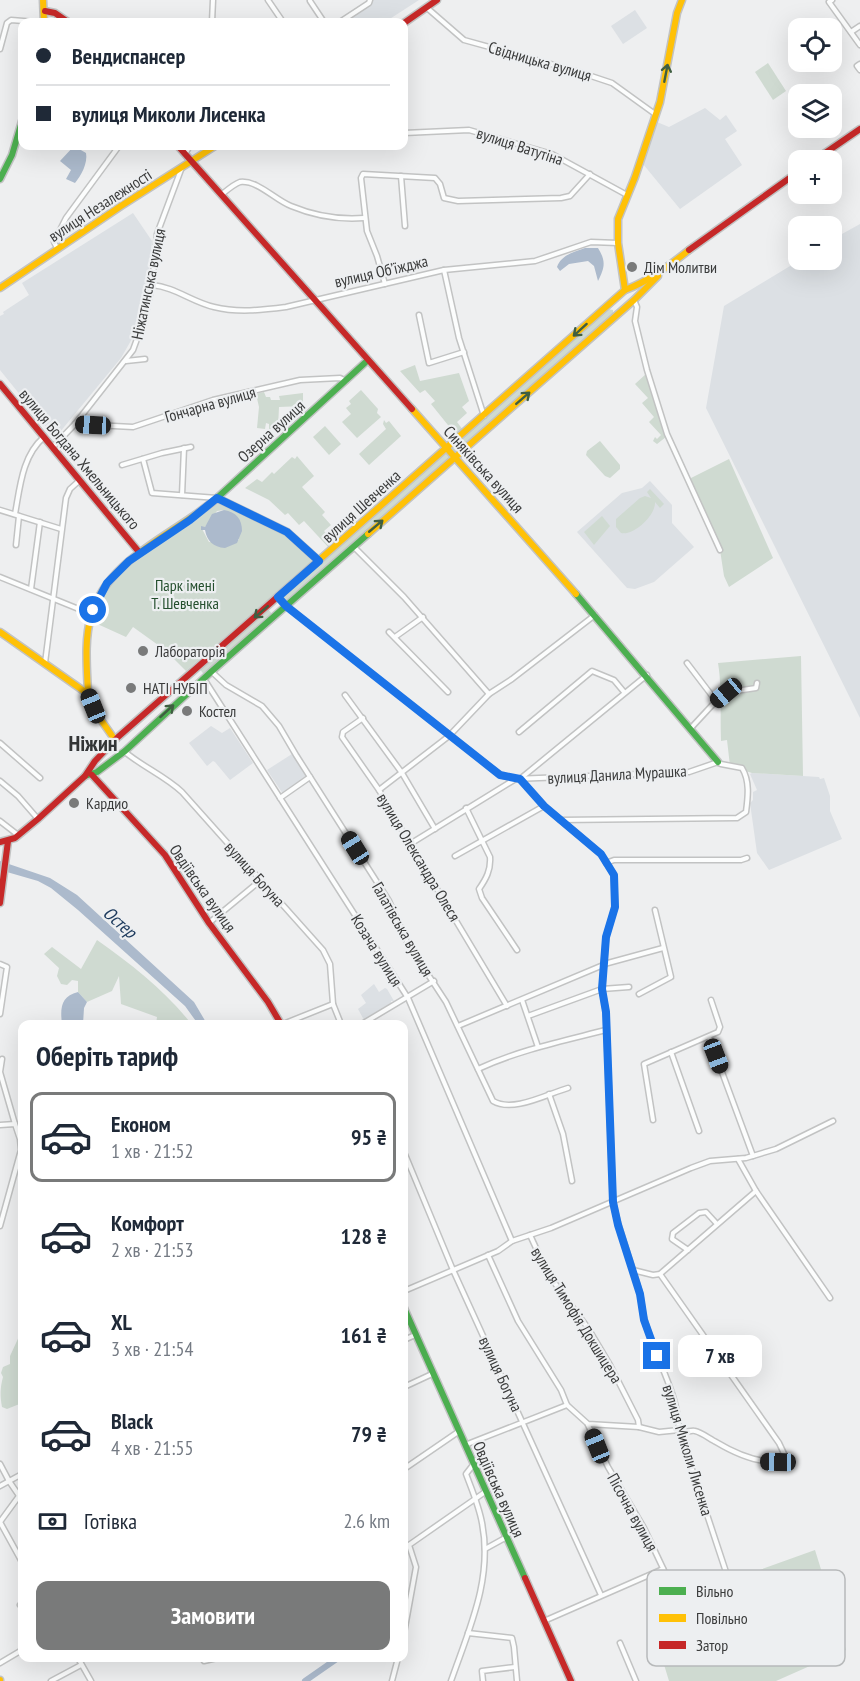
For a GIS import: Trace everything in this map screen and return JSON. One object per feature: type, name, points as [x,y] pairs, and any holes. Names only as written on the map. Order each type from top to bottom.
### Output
[{"type":"main road","points":[[43,0],[44,18]]},
{"type":"main road","points":[[408,19],[437,0]]},
{"type":"main road","points":[[627,289],[635,290],[633,300],[624,298],[627,289],[618,243],[618,219],[655,114],[664,82],[677,13],[682,0]]},
{"type":"main road","points":[[45,11],[55,13],[62,18]]},
{"type":"main road","points":[[830,150],[860,129]]},
{"type":"main road","points":[[0,179],[12,155],[18,135]]},
{"type":"main road","name":"Синяківська вулиця","points":[[182,150],[595,615],[718,762]]},
{"type":"main road","name":"вулиця Незалежності","points":[[0,288],[209,150]]},
{"type":"main road","name":"вулиця Шевченка","points":[[88,774],[115,740],[627,289],[641,284],[664,269],[741,210],[788,179]]},
{"type":"main road","name":"вулиця Шевченка","points":[[88,774],[124,751],[633,300],[664,269]]},
{"type":"main road","name":"Озерна вулиця","points":[[88,694],[86,652],[91,614],[107,583],[139,552],[190,520],[217,498],[368,360]]},
{"type":"main road","name":"вулиця Богдана Хмельницького","points":[[1,387],[139,552]]},
{"type":"main road","points":[[217,498],[287,532],[319,561]]},
{"type":"main road","points":[[278,597],[286,606]]},
{"type":"main road","points":[[0,632],[88,694],[101,720],[124,751]]},
{"type":"main road","points":[[196,669],[204,679]]},
{"type":"main road","points":[[0,842],[17,836],[88,774]]},
{"type":"main road","name":"Овдіївська вулиця","points":[[88,774],[160,849],[209,923],[279,1020]]},
{"type":"main road","points":[[0,903],[8,841]]},
{"type":"main road","name":"Овдіївська вулиця","points":[[408,1318],[505,1539],[571,1681]]},
{"type":"street","points":[[212,18],[213,0]]},
{"type":"street","points":[[268,0],[280,18]]},
{"type":"street","points":[[345,18],[369,3],[370,0]]},
{"type":"street","points":[[310,1],[321,18]]},
{"type":"street","points":[[831,1],[860,45]]},
{"type":"street","name":"Свідницька вулиця","points":[[426,7],[464,40],[612,83],[655,114]]},
{"type":"street","points":[[0,49],[7,22],[18,21]]},
{"type":"street","points":[[851,32],[860,26]]},
{"type":"street","points":[[860,64],[857,66],[860,70]]},
{"type":"street","name":"вулиця Ватутіна","points":[[408,133],[469,130],[552,154],[627,195]]},
{"type":"street","points":[[57,249],[54,242],[66,218],[116,150]]},
{"type":"street","points":[[185,154],[188,150]]},
{"type":"street","name":"Ніжатинська вулиця","points":[[52,448],[75,424],[126,361],[140,334],[152,285],[157,234],[183,166]]},
{"type":"street","points":[[385,284],[364,218],[361,176],[363,174],[435,178],[440,184],[444,198],[469,201],[570,196],[590,174]]},
{"type":"street","points":[[402,176],[405,226]]},
{"type":"street","points":[[221,195],[240,182],[251,184],[287,205],[300,209],[342,220],[364,218]]},
{"type":"street","name":"вулиця Обʼїжджа","points":[[152,285],[174,289],[215,307],[246,310],[286,307],[444,270],[535,261],[591,242],[618,243]]},
{"type":"street","points":[[444,270],[464,352],[484,416]]},
{"type":"street","points":[[633,300],[647,370],[667,434],[720,550]]},
{"type":"street","points":[[418,315],[429,363],[464,352]]},
{"type":"street","points":[[126,361],[144,358]]},
{"type":"street","name":"Гончарна вулиця","points":[[75,424],[128,428],[207,401],[294,381],[340,378],[346,381]]},
{"type":"street","points":[[16,545],[17,515],[29,455],[44,437]]},
{"type":"street","points":[[122,465],[191,447]]},
{"type":"street","points":[[182,495],[184,448]]},
{"type":"street","points":[[143,459],[152,494],[217,498]]},
{"type":"street","points":[[45,664],[67,494],[80,480]]},
{"type":"street","points":[[0,510],[61,529]]},
{"type":"street","points":[[31,589],[40,522]]},
{"type":"street","points":[[353,546],[423,617],[489,694]]},
{"type":"street","points":[[0,577],[91,614]]},
{"type":"street","name":"вулиця Данила Мурашка","points":[[286,606],[500,775],[520,779],[689,772],[718,762]]},
{"type":"street","points":[[379,790],[449,736],[489,694],[595,615]]},
{"type":"street","points":[[395,637],[423,617]]},
{"type":"street","points":[[389,632],[448,692]]},
{"type":"street","points":[[687,663],[716,701]]},
{"type":"street","name":"Галатівська вулиця","points":[[212,671],[226,685],[258,703],[270,713],[389,901],[408,944],[434,981],[494,1101],[514,1106],[568,1089]]},
{"type":"street","points":[[519,732],[592,671],[614,680],[624,692]]},
{"type":"street","points":[[647,675],[520,779],[544,806],[601,854],[606,863],[614,860],[741,860],[747,858]]},
{"type":"street","name":"Козача вулиця","points":[[204,679],[408,998],[512,1241]]},
{"type":"street","points":[[690,729],[716,701],[729,692],[756,688],[757,683]]},
{"type":"street","points":[[345,695],[402,773],[435,829]]},
{"type":"street","name":"вулиця Олександра Олеся","points":[[363,718],[343,732],[342,737],[379,790],[507,1006]]},
{"type":"street","points":[[0,743],[40,778]]},
{"type":"street","name":"вулиця Богуна","points":[[124,751],[170,781],[182,792],[323,950],[330,964],[333,1004],[339,1020]]},
{"type":"street","name":"Синяківська вулиця","points":[[560,820],[737,818],[746,812],[747,776],[742,768],[718,762]]},
{"type":"street","points":[[280,798],[310,777]]},
{"type":"street","points":[[410,844],[514,779]]},
{"type":"street","points":[[0,781],[18,796],[38,819]]},
{"type":"street","points":[[455,856],[544,806]]},
{"type":"street","points":[[466,808],[490,857],[486,879],[479,889],[482,898],[517,950]]},
{"type":"street","points":[[0,821],[17,836]]},
{"type":"street","name":"вулиця Миколи Лисенка","points":[[606,863],[614,875],[615,907],[606,937],[602,989],[606,1012],[613,1202],[640,1294],[644,1320],[676,1405],[679,1430],[725,1570]]},
{"type":"street","points":[[209,923],[261,880]]},
{"type":"street","points":[[639,994],[671,977],[656,910]]},
{"type":"street","points":[[458,1026],[604,965],[663,948]]},
{"type":"street","points":[[0,964],[7,967],[0,1014]]},
{"type":"street","points":[[369,1020],[434,981]]},
{"type":"street","points":[[528,1016],[602,989],[629,987]]},
{"type":"street","points":[[522,1000],[538,1047]]},
{"type":"street","points":[[653,1120],[644,1064],[718,1032],[720,1027],[711,1000]]},
{"type":"street","points":[[292,1020],[333,1004]]},
{"type":"street","points":[[478,1069],[501,1058],[606,1030]]},
{"type":"street","points":[[709,1036],[753,1156]]},
{"type":"street","points":[[671,1052],[699,1131]]},
{"type":"street","points":[[3,1059],[0,1072],[18,1133]]},
{"type":"street","points":[[549,1094],[563,1134],[572,1181]]},
{"type":"street","points":[[408,1289],[488,1255],[512,1241],[710,1161],[738,1159],[776,1149],[833,1121]]},
{"type":"street","points":[[0,1125],[15,1124]]},
{"type":"street","points":[[738,1159],[756,1191],[830,1298]]},
{"type":"street","points":[[0,1226],[18,1161]]},
{"type":"street","name":"вулиця Богуна","points":[[408,1162],[453,1270],[602,1595]]},
{"type":"street","points":[[632,1270],[653,1275],[660,1274],[756,1191]]},
{"type":"street","points":[[687,1250],[672,1239],[674,1233],[699,1213],[706,1212],[717,1224]]},
{"type":"street","name":"вулиця Тимофія Докшицера","points":[[530,1235],[548,1274],[588,1328],[610,1365],[638,1420],[639,1427]]},
{"type":"street","points":[[488,1255],[518,1321],[561,1390],[567,1405],[588,1424],[639,1427],[659,1432],[695,1431],[753,1459],[765,1462],[787,1460],[779,1443],[660,1274]]},
{"type":"street","points":[[408,1338],[415,1335]]},
{"type":"street","points":[[408,1385],[432,1374]]},
{"type":"street","points":[[464,1445],[567,1405]]},
{"type":"street","name":"Пісочна вулиця","points":[[588,1424],[602,1456],[644,1528],[663,1569]]},
{"type":"street","points":[[408,1467],[458,1432]]},
{"type":"street","points":[[0,1464],[18,1494]]},
{"type":"street","points":[[451,1681],[477,1610],[483,1586],[485,1549],[482,1522],[466,1474],[473,1466]]},
{"type":"street","points":[[0,1486],[18,1476]]},
{"type":"street","points":[[408,1611],[416,1567],[409,1545],[485,1492]]},
{"type":"street","points":[[18,1497],[0,1522],[18,1555]]},
{"type":"street","points":[[485,1549],[505,1539]]},
{"type":"street","points":[[544,1621],[647,1576]]},
{"type":"street","points":[[468,1633],[512,1638],[517,1681]]},
{"type":"street","points":[[620,1643],[636,1681]]},
{"type":"street","points":[[0,1663],[18,1652]]},
{"type":"street","points":[[80,1662],[91,1681]]},
{"type":"street","points":[[392,1681],[397,1662]]},
{"type":"street","points":[[51,1681],[81,1665]]},
{"type":"street","points":[[483,1681],[482,1671],[515,1667]]},
{"type":"shaded area","points":[[371,0],[419,0],[391,18],[347,18]]},
{"type":"shaded area","points":[[635,10],[647,28],[623,44],[611,26]]},
{"type":"shaded area","points":[[705,108],[720,120],[726,115],[737,131],[725,139],[742,165],[680,209],[643,164],[657,122],[669,127]]},
{"type":"shaded area","points":[[133,213],[152,241],[141,323],[121,358],[55,438],[0,370],[0,316],[29,295],[22,283]]},
{"type":"shaded area","points":[[860,224],[860,718],[706,408],[724,306],[788,267],[788,270],[842,270],[842,234]]},
{"type":"shaded area","points":[[650,481],[672,505],[672,523],[694,547],[654,582],[635,589],[627,588],[577,532],[622,493],[642,488]]},
{"type":"shaded area","points":[[211,726],[222,733],[230,728],[253,763],[230,780],[215,762],[207,766],[189,743]]},
{"type":"shaded area","points":[[292,754],[307,777],[283,794],[267,770]]},
{"type":"shaded area","points":[[750,774],[824,778],[830,796],[830,811],[842,839],[769,870],[757,853],[750,803],[753,800],[753,792],[757,790]]},
{"type":"shaded area","points":[[374,984],[379,992],[387,989],[394,1001],[364,1020],[358,1009],[366,1003],[361,995]]},
{"type":"green space","points":[[768,63],[786,91],[773,100],[755,72]]},
{"type":"green space","points":[[608,309],[613,310],[613,315],[455,454],[449,448]]},
{"type":"green space","points":[[415,365],[420,381],[459,373],[469,401],[462,407],[467,413],[457,422],[463,430],[456,435],[431,404],[435,401],[425,390],[420,393],[400,371]]},
{"type":"green space","points":[[646,374],[666,437],[657,444],[653,441],[655,437],[657,439],[661,435],[649,422],[654,417],[642,403],[648,398],[635,384]]},
{"type":"green space","points":[[361,390],[378,409],[377,413],[381,417],[357,438],[342,422],[351,414],[346,408],[351,404],[349,401]]},
{"type":"green space","points":[[264,392],[271,400],[280,400],[279,396],[303,393],[303,406],[279,407],[278,428],[269,429],[269,424],[266,423],[265,429],[257,428],[259,407],[256,394]]},
{"type":"green space","points":[[384,420],[386,423],[389,421],[401,436],[369,465],[359,454],[386,429],[383,424]]},
{"type":"green space","points":[[325,426],[341,444],[329,455],[313,437]]},
{"type":"green space","points":[[600,441],[620,465],[620,469],[610,478],[605,476],[586,455],[587,451]]},
{"type":"green space","points":[[445,452],[450,458],[286,604],[280,597]]},
{"type":"green space","points":[[297,456],[314,476],[302,487],[325,512],[322,515],[331,525],[324,531],[335,543],[329,548],[304,521],[299,525],[288,513],[285,515],[269,500],[245,488],[257,479],[262,482],[292,457],[295,459]]},
{"type":"green space","points":[[729,459],[773,558],[729,587],[724,576],[720,550],[687,480]]},
{"type":"green space","points":[[650,489],[664,504],[660,508],[655,502],[652,513],[643,524],[632,531],[621,533],[616,527],[616,519],[640,498],[645,496],[651,498],[647,492]]},
{"type":"green space","name":"Парк імені Т. Шевченка","points":[[218,501],[284,533],[314,560],[186,671],[165,650],[133,627],[126,637],[93,622],[106,590],[120,572],[136,559],[191,524]],"holes":[[[224,510],[239,540],[209,542],[201,527],[205,527],[217,511]]]},
{"type":"green space","points":[[602,516],[610,526],[594,545],[584,532]]},
{"type":"green space","points":[[267,608],[273,615],[205,676],[199,668]]},
{"type":"green space","points":[[801,656],[803,776],[752,773],[730,766],[727,740],[721,741],[718,663]]},
{"type":"green space","points":[[97,940],[157,988],[188,1020],[157,1020],[157,1017],[121,1004],[119,976],[112,991],[87,1002],[78,992],[78,981],[72,980],[67,985],[61,984],[57,976],[59,968],[44,954],[52,947],[81,969]]},
{"type":"green space","points":[[18,1339],[18,1405],[7,1409],[2,1407],[3,1377],[1,1373],[3,1367],[10,1364],[10,1356]]},
{"type":"green space","points":[[815,1550],[821,1570],[760,1570]]},
{"type":"green space","points":[[664,1666],[810,1666],[776,1681],[669,1681]]},
{"type":"water","points":[[70,150],[81,150],[86,153],[84,169],[75,183],[66,179],[71,170],[60,161]]},
{"type":"water","points":[[585,248],[598,248],[602,257],[603,268],[598,281],[594,266],[588,261],[569,264],[560,271],[557,267],[565,257]]},
{"type":"water","points":[[224,510],[238,517],[242,531],[237,543],[225,548],[214,545],[207,537],[205,530],[201,530],[201,526],[205,527],[212,514]]},
{"type":"water","name":"Остер","points":[[0,861],[50,878],[77,895],[194,1002],[205,1020],[195,1020],[185,1006],[51,888],[38,881],[0,870]]},
{"type":"water","points":[[78,992],[87,1002],[83,1020],[62,1020],[63,1003],[72,994]]},
{"type":"waterway","name":"Остер","points":[[305,1681],[332,1662]]},
{"type":"traffic: fast","points":[[0,179],[12,155],[18,135]]},
{"type":"traffic: fast","points":[[217,498],[368,360]]},
{"type":"traffic: fast","points":[[85,776],[97,772],[125,751],[368,534]]},
{"type":"traffic: fast","points":[[576,594],[718,762]]},
{"type":"traffic: fast","points":[[408,1317],[525,1578]]},
{"type":"traffic: slow","points":[[43,0],[44,18]]},
{"type":"traffic: slow","points":[[625,290],[618,243],[618,219],[635,177],[660,102],[677,13],[682,0]]},
{"type":"traffic: slow","points":[[0,288],[209,150]]},
{"type":"traffic: slow","points":[[292,584],[625,290],[659,273],[689,250]]},
{"type":"traffic: slow","points":[[368,534],[634,300],[658,276]]},
{"type":"traffic: slow","points":[[412,409],[576,594]]},
{"type":"traffic: slow","points":[[88,694],[87,635],[99,596],[127,563],[217,498],[287,532],[319,561]]},
{"type":"traffic: slow","points":[[0,632],[88,694],[101,720],[115,740]]},
{"type":"traffic: jam","points":[[408,20],[437,0]]},
{"type":"traffic: jam","points":[[45,11],[55,13],[62,18]]},
{"type":"traffic: jam","points":[[830,150],[860,129]]},
{"type":"traffic: jam","points":[[182,150],[412,409]]},
{"type":"traffic: jam","points":[[689,250],[788,179]]},
{"type":"traffic: jam","points":[[0,384],[139,552]]},
{"type":"traffic: jam","points":[[0,842],[15,838],[38,819],[85,776],[95,761],[118,737],[292,584]]},
{"type":"traffic: jam","points":[[92,775],[165,855],[209,923],[268,1002],[279,1020]]},
{"type":"traffic: jam","points":[[0,903],[8,841]]},
{"type":"traffic: jam","points":[[525,1578],[571,1681]]},
{"type":"place","name":"Дім Молитви","points":[[632,267]]},
{"type":"place","name":"Лабораторія","points":[[143,651]]},
{"type":"place","name":"НАТІ НУБІП","points":[[131,688]]},
{"type":"place","name":"Костел","points":[[187,711]]},
{"type":"place","name":"Кардио","points":[[74,803]]},
{"type":"district","name":"Ніжин","points":[[93,743]]},
{"type":"route","points":[[93,610],[107,583],[129,561],[139,552],[202,512],[217,498],[268,522],[294,537],[319,561],[278,597],[286,606],[500,775],[520,779],[544,806],[601,854],[614,875],[615,907],[606,937],[602,989],[606,1012],[613,1202],[640,1294],[644,1320],[657,1356]]}]
